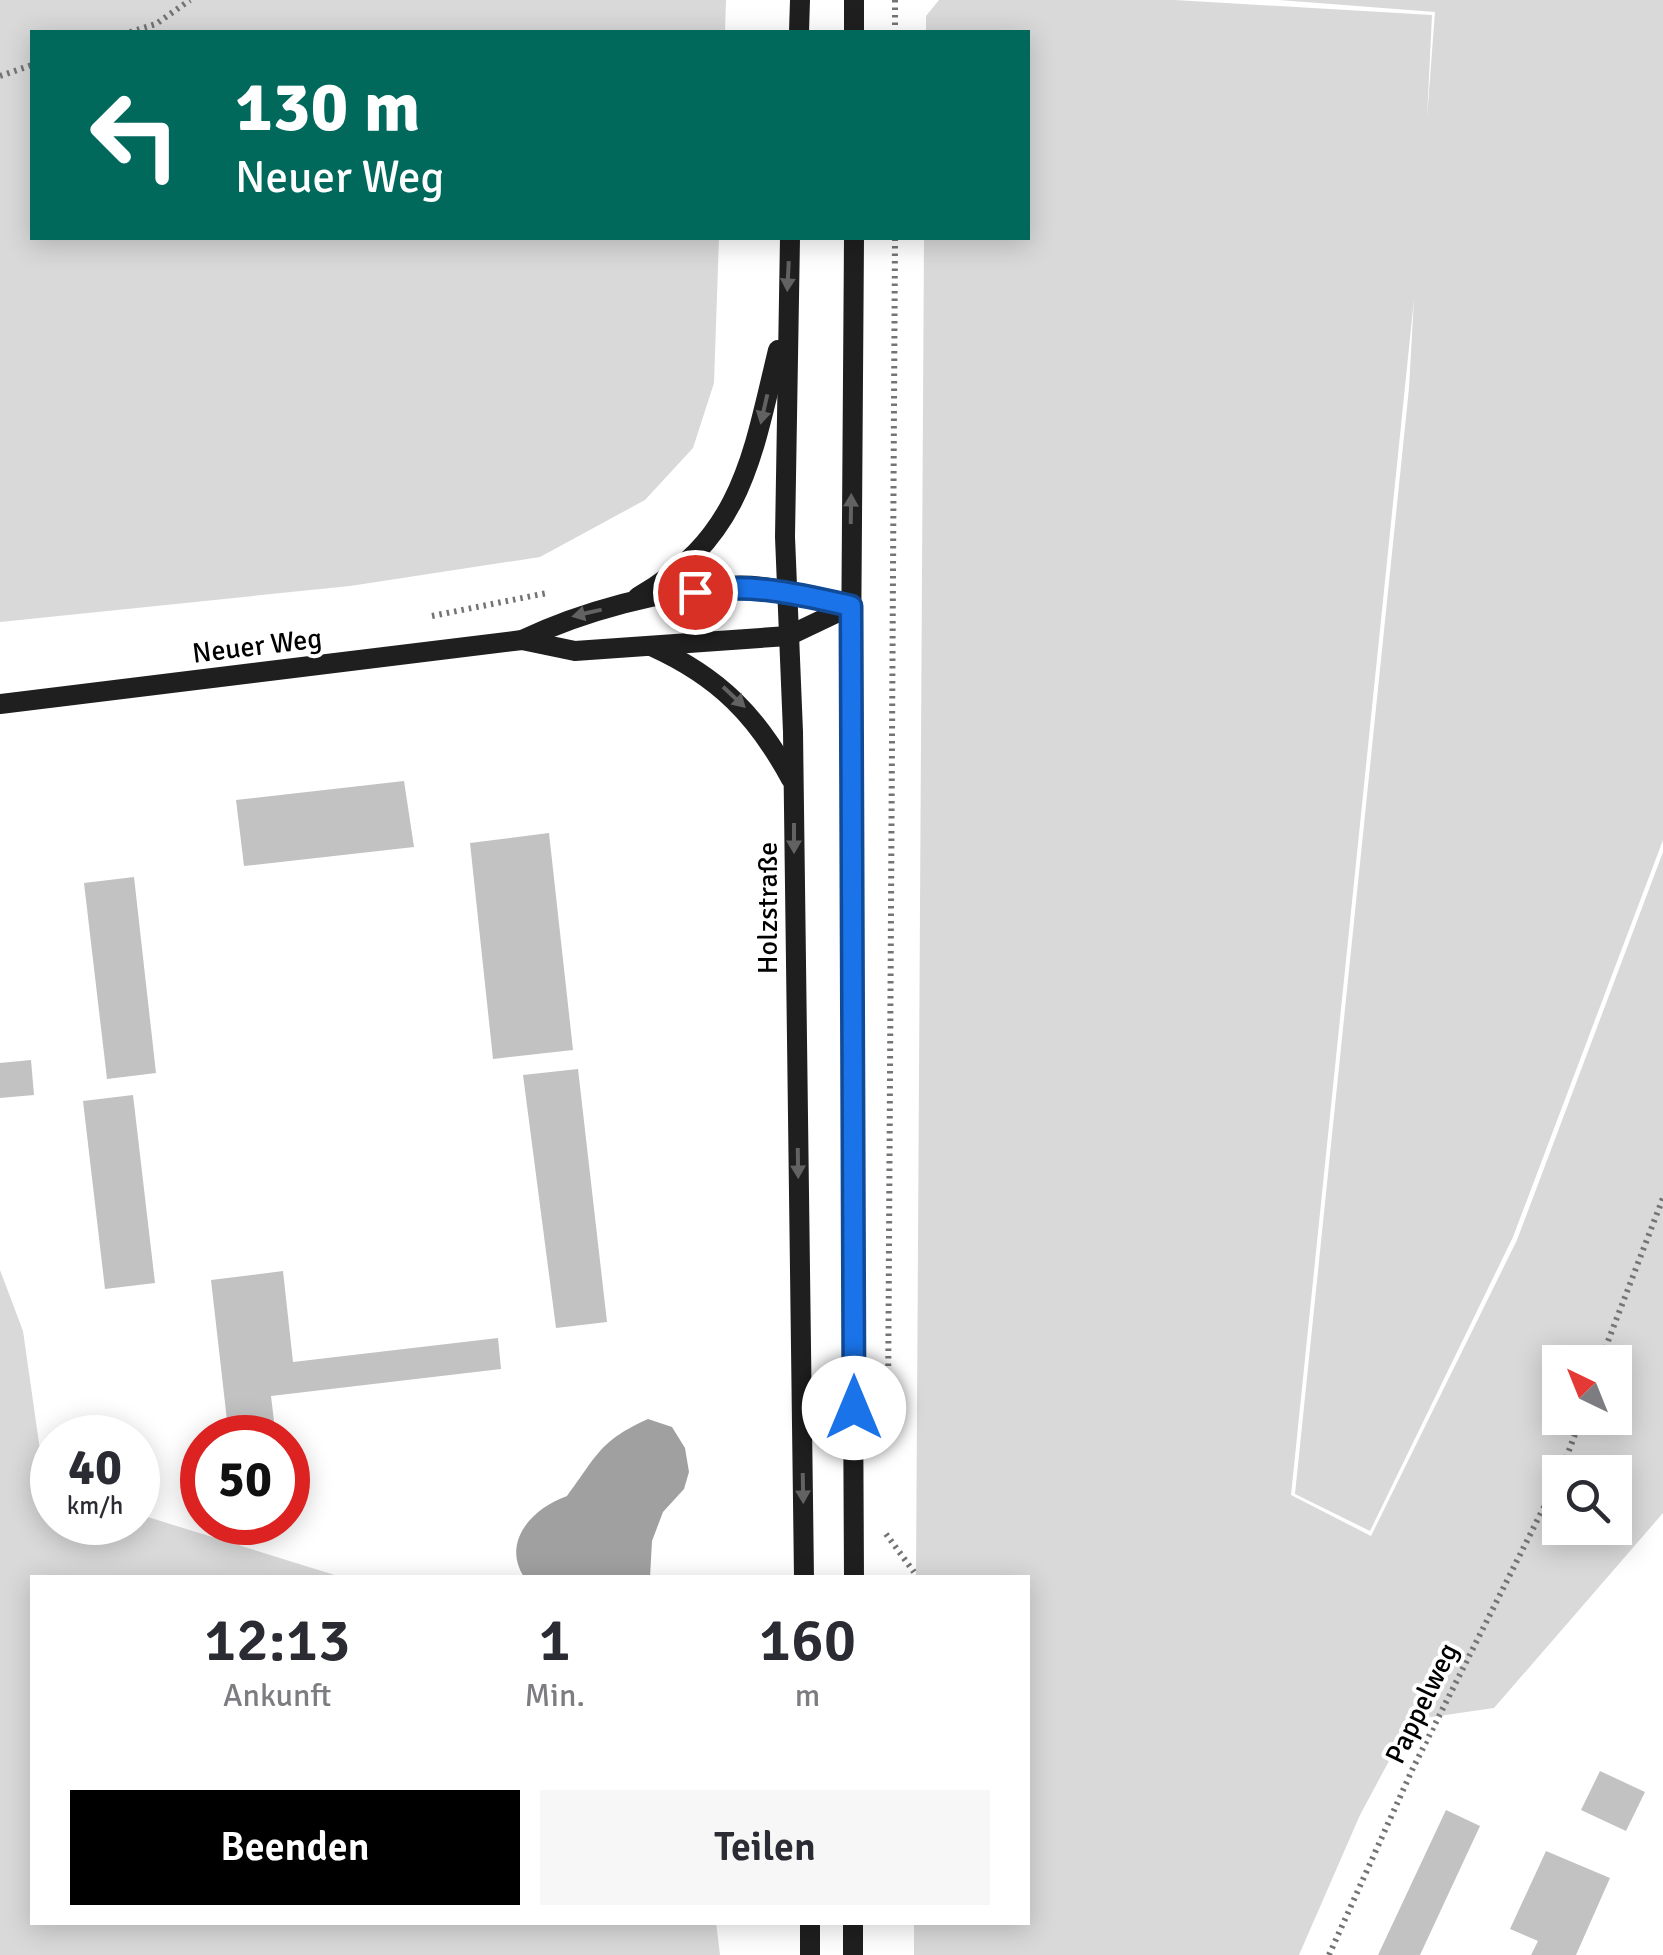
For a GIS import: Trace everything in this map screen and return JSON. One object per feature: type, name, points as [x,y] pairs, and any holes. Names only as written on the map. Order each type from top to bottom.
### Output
[{"type":"main road","points":[[799,30],[800,0]]},
{"type":"main road","points":[[854,0],[854,30]]},
{"type":"main road","name":"Holzstraße","points":[[790,240],[786,314],[786,592],[794,784],[804,1575]]},
{"type":"main road","points":[[854,240],[850,538],[854,1575]]},
{"type":"main road","points":[[623,606],[672,577],[726,520],[753,452],[786,314]]},
{"type":"main road","name":"Neuer Weg","points":[[0,704],[522,640],[572,616],[731,586],[786,592],[851,606]]},
{"type":"main road","name":"Neuer Weg","points":[[522,640],[574,651],[788,636],[851,606]]},
{"type":"main road","points":[[652,646],[692,665],[748,710],[794,784]]},
{"type":"main road","points":[[810,1925],[810,1955]]},
{"type":"main road","points":[[853,1925],[853,1955]]},
{"type":"path","points":[[136,30],[156,24],[190,0]]},
{"type":"path","points":[[895,0],[895,30]]},
{"type":"path","points":[[0,76],[30,66]]},
{"type":"path","points":[[888,1416],[895,240]]},
{"type":"path","points":[[850,538],[892,540]]},
{"type":"path","points":[[416,619],[561,590]]},
{"type":"path","points":[[1607,1345],[1663,1198]]},
{"type":"path","name":"Pappelweg","points":[[1329,1955],[1413,1768],[1542,1510]]},
{"type":"path","points":[[886,1514],[886,1548]]},
{"type":"path","points":[[886,1534],[914,1572]]},
{"type":"shaded area","points":[[0,0],[726,0],[725,30],[30,30],[30,240],[719,240],[714,383],[693,448],[645,500],[540,557],[350,586],[0,622]]},
{"type":"shaded area","points":[[939,0],[1175,0],[1432,15],[1427,118],[1435,12],[1279,0],[1663,0],[1663,840],[1513,1237],[1370,1531],[1295,1494],[1409,388],[1414,299],[1291,1495],[1371,1536],[1517,1240],[1663,852],[1663,1513],[1494,1708],[1411,1720],[1360,1815],[1299,1955],[914,1955],[914,1925],[1030,1925],[1030,1575],[916,1575],[924,240],[1030,240],[1030,30],[926,30],[926,16]]},
{"type":"shaded area","points":[[0,1270],[23,1331],[35,1415],[30,1415],[30,1545],[160,1545],[160,1521],[180,1527],[180,1545],[238,1545],[335,1575],[30,1575],[30,1925],[716,1925],[720,1955],[0,1955]]},
{"type":"shaded area","points":[[648,1419],[672,1427],[685,1448],[689,1472],[684,1489],[663,1512],[652,1541],[650,1575],[523,1575],[516,1551],[532,1517],[567,1496],[609,1442]]},
{"type":"building","points":[[404,781],[414,847],[244,866],[236,800]]},
{"type":"building","points":[[549,833],[573,1050],[493,1059],[470,843]]},
{"type":"building","points":[[134,877],[156,1073],[107,1079],[84,883]]},
{"type":"building","points":[[31,1060],[34,1095],[0,1098],[0,1063]]},
{"type":"building","points":[[578,1069],[607,1322],[556,1328],[523,1075]]},
{"type":"building","points":[[133,1095],[155,1283],[105,1289],[83,1101]]},
{"type":"building","points":[[283,1271],[293,1362],[498,1338],[501,1369],[271,1396],[273,1415],[226,1415],[211,1280]]},
{"type":"building","points":[[1600,1771],[1645,1792],[1626,1831],[1581,1810]]},
{"type":"building","points":[[1446,1810],[1480,1826],[1420,1955],[1378,1955]]},
{"type":"building","points":[[1546,1851],[1610,1878],[1576,1955],[1531,1955],[1538,1941],[1510,1929]]},
{"type":"route","points":[[695,592],[731,586],[786,592],[851,606],[854,1408]]}]
